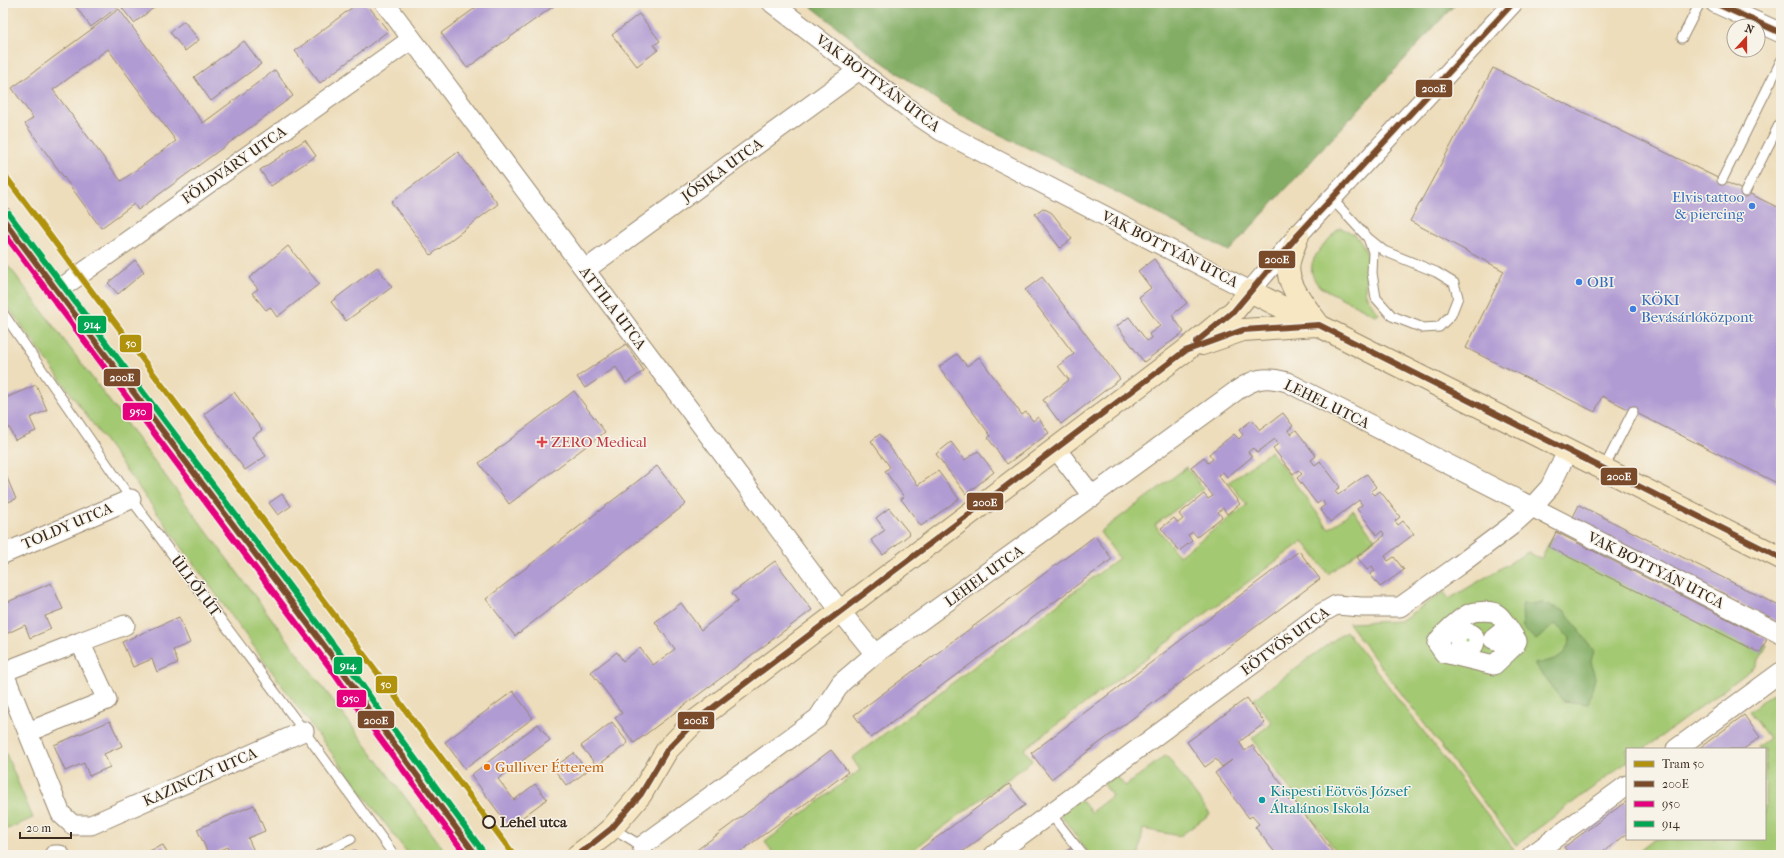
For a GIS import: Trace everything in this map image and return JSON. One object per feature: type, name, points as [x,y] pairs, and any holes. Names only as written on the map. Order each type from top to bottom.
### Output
[{"type":"street","name":"ATTILA UTCA","points":[[385,3],[841,612]]},
{"type":"street","name":"VAK BOTTYÁN UTCA","points":[[772,3],[917,115],[941,131],[1250,291],[1781,558]]},
{"type":"street","points":[[578,855],[612,828],[641,794],[667,750],[694,722],[1056,449],[1186,350],[1234,311],[1298,235],[1513,3]]},
{"type":"street","points":[[1715,3],[1781,33]]},
{"type":"street","name":"FÖLDVÁRY UTCA","points":[[57,291],[412,39]]},
{"type":"street","name":"JÓSIKA UTCA","points":[[585,270],[859,70]]},
{"type":"street","points":[[6,230],[57,291],[338,664],[368,709],[476,855]]},
{"type":"street","points":[[1186,350],[1243,330],[1319,325],[1291,283],[1289,263],[1298,235]]},
{"type":"street","name":"LEHEL UTCA","points":[[646,851],[818,718],[841,683],[875,654],[1093,497],[1250,381],[1263,378],[1287,382],[1532,507]]},
{"type":"street","points":[[1056,449],[1093,497]]},
{"type":"street","name":"EÖTVÖS UTCA","points":[[994,855],[1322,613],[1336,605],[1361,608],[1400,607],[1465,561],[1511,526],[1532,507],[1550,487],[1568,450]]},
{"type":"street","name":"TOLDY UTCA","points":[[3,554],[132,499]]},
{"type":"street","name":"VAK BOTTYÁN UTCA","points":[[1532,507],[1781,634]]},
{"type":"street","points":[[841,612],[875,654]]},
{"type":"street","points":[[1476,645],[1485,663],[1494,665],[1511,649],[1517,641],[1497,613],[1493,612],[1471,613],[1439,638],[1437,643],[1444,653],[1476,645],[1505,643],[1511,649]]},
{"type":"street","points":[[80,642],[107,700],[28,732],[3,671],[125,624]]},
{"type":"street","points":[[1476,645],[1508,627]]},
{"type":"street","points":[[1677,748],[1781,672]]},
{"type":"street","name":"KAZINCZY UTCA","points":[[28,732],[61,814],[73,825],[91,825],[304,731]]},
{"type":"street","points":[[1538,853],[1626,786]]},
{"type":"street","points":[[54,855],[60,855]]},
{"type":"lane","points":[[1682,38],[1700,3]]},
{"type":"lane","points":[[1722,180],[1781,61]]},
{"type":"lane","points":[[1746,192],[1781,121]]},
{"type":"lane","points":[[1332,199],[1368,238],[1384,251],[1436,272],[1454,283],[1458,297],[1451,316],[1439,326],[1423,328],[1392,316],[1376,298],[1372,273],[1373,252],[1368,238]]},
{"type":"lane","name":"ÜLLŐI ÚT","points":[[3,313],[132,499],[394,855]]},
{"type":"lane","points":[[1604,468],[1633,411]]},
{"type":"lane","points":[[1050,813],[1083,855]]},
{"type":"lane","points":[[612,828],[646,851]]},
{"type":"lane","points":[[319,855],[351,840]]},
{"type":"green space","points":[[807,3],[1456,3],[1229,251],[1080,173],[959,115],[875,57]]},
{"type":"green space","points":[[1339,228],[1356,236],[1366,251],[1368,264],[1365,291],[1367,297],[1379,314],[1377,316],[1320,287],[1314,279],[1312,263],[1321,249]]},
{"type":"green space","points":[[4,263],[11,269],[448,855],[409,855],[312,727],[3,300]]},
{"type":"green space","points":[[1271,451],[1329,529],[1353,510],[1375,539],[1328,574],[1303,541],[1024,749],[1032,761],[906,855],[775,855],[765,842],[860,770],[852,758],[1119,558],[1100,532],[1187,467],[1203,489],[1155,525],[1179,556],[1247,505],[1229,482]]},
{"type":"green space","points":[[1552,537],[1767,645],[1756,666],[1645,748],[1626,748],[1626,763],[1516,845],[1348,623],[1400,621],[1444,592],[1449,599],[1528,552],[1541,559]]},
{"type":"green space","points":[[1542,603],[1565,611],[1594,651],[1591,661],[1595,678],[1588,704],[1563,701],[1534,664],[1553,660],[1558,657],[1565,650],[1570,638],[1555,624],[1536,640],[1523,628],[1522,604]]},
{"type":"green space","points":[[1346,631],[1514,849],[1506,855],[1339,855],[1252,738],[1272,723],[1254,699]]},
{"type":"green space","points":[[1773,693],[1781,703],[1781,854],[1634,855],[1654,840],[1766,840],[1766,748],[1757,747],[1769,738],[1749,711]]},
{"type":"green space","points":[[3,747],[33,818],[3,831]]},
{"type":"green space","points":[[1166,755],[1210,814],[1180,836],[1143,829],[1139,855],[1090,855],[1060,814],[1077,801],[1083,802],[1091,812],[1112,796],[1104,784],[1116,776],[1125,786]]},
{"type":"building","points":[[73,3],[114,3],[118,7],[91,27]]},
{"type":"building","points":[[118,3],[160,3],[134,23]]},
{"type":"building","points":[[358,3],[366,3],[388,31],[320,83],[295,51]]},
{"type":"building","points":[[482,3],[558,3],[467,68],[441,33]]},
{"type":"building","points":[[119,9],[203,123],[275,70],[293,96],[138,210],[134,204],[101,228],[25,124],[33,118],[12,88]],"holes":[[[108,49],[176,141],[121,181],[53,90]]]},
{"type":"building","points":[[639,14],[660,41],[654,45],[658,50],[637,66],[612,35]]},
{"type":"building","points":[[184,21],[199,40],[185,51],[170,32]]},
{"type":"building","points":[[244,41],[261,64],[211,101],[194,77]]},
{"type":"building","name":"KÖKI Bevásárlóközpont","points":[[1493,68],[1781,209],[1781,485],[1602,396],[1595,412],[1466,348],[1504,271],[1410,221]]},
{"type":"building","points":[[305,140],[316,156],[271,186],[260,170]]},
{"type":"building","points":[[458,152],[498,204],[431,255],[391,202]]},
{"type":"building","points":[[1043,208],[1052,213],[1072,239],[1060,248],[1035,214]]},
{"type":"building","points":[[288,246],[319,284],[277,317],[270,307],[266,310],[252,293],[258,289],[249,278]]},
{"type":"building","points":[[1154,259],[1187,303],[1172,315],[1184,332],[1144,362],[1117,326],[1129,317],[1147,341],[1151,338],[1149,334],[1160,326],[1139,297],[1151,288],[1138,271]]},
{"type":"building","points":[[135,260],[144,272],[118,294],[108,283]]},
{"type":"building","points":[[377,267],[392,287],[346,321],[331,302]]},
{"type":"building","points":[[1042,277],[1120,379],[1061,424],[1043,400],[1069,380],[1058,366],[1074,354],[1025,290]]},
{"type":"building","points":[[626,344],[644,371],[626,383],[616,367],[585,388],[577,377]]},
{"type":"building","points":[[957,354],[967,366],[979,357],[1022,415],[1026,412],[1033,421],[1038,417],[1049,433],[1007,464],[988,438],[991,436],[939,367]]},
{"type":"building","points":[[36,385],[47,410],[30,418],[36,431],[15,440],[9,427],[3,430],[3,399]]},
{"type":"building","points":[[574,391],[605,432],[509,504],[479,463]]},
{"type":"building","points":[[234,392],[262,430],[252,437],[266,456],[245,470],[204,414]]},
{"type":"building","points":[[1283,413],[1293,426],[1288,430],[1291,434],[1296,430],[1316,456],[1311,460],[1315,465],[1320,461],[1340,487],[1335,491],[1338,495],[1367,474],[1376,487],[1371,491],[1375,495],[1380,491],[1400,517],[1395,521],[1398,525],[1403,521],[1414,534],[1385,556],[1388,561],[1394,557],[1404,570],[1380,587],[1370,574],[1375,571],[1372,566],[1367,570],[1357,557],[1385,535],[1382,531],[1377,535],[1357,509],[1362,505],[1359,500],[1330,522],[1320,509],[1325,505],[1322,500],[1317,504],[1297,478],[1302,474],[1298,470],[1293,474],[1273,448],[1278,444],[1275,439],[1257,453],[1253,448],[1248,452],[1252,457],[1227,477],[1223,472],[1218,475],[1240,504],[1227,514],[1223,508],[1218,512],[1222,517],[1197,537],[1193,532],[1188,535],[1192,541],[1179,551],[1161,528],[1174,518],[1178,523],[1183,519],[1179,514],[1204,494],[1208,499],[1213,496],[1191,467],[1204,457],[1208,463],[1213,459],[1209,454],[1234,434],[1239,439],[1243,435],[1239,430],[1252,420],[1260,430]]},
{"type":"building","points":[[880,434],[918,485],[938,471],[959,499],[921,526],[901,499],[904,497],[885,471],[890,467],[871,441]]},
{"type":"building","points":[[951,442],[965,460],[978,451],[994,472],[966,494],[936,454]]},
{"type":"building","points":[[657,466],[686,504],[515,636],[486,599]]},
{"type":"building","points":[[5,473],[16,499],[3,504],[3,474]]},
{"type":"building","points":[[282,494],[291,506],[278,515],[269,503]]},
{"type":"building","points":[[1579,505],[1781,607],[1781,624],[1572,519]]},
{"type":"building","points":[[889,508],[910,534],[883,555],[871,540],[885,530],[876,518]]},
{"type":"building","points":[[1556,532],[1767,639],[1760,653],[1549,547]]},
{"type":"building","points":[[1095,536],[1112,559],[871,738],[854,715]]},
{"type":"building","points":[[1299,551],[1320,579],[1051,779],[1031,753]]},
{"type":"building","points":[[775,561],[812,610],[634,743],[615,718],[622,713],[591,672],[617,652],[623,661],[640,648],[653,665],[675,649],[655,622],[681,603],[701,630],[738,601],[732,593]]},
{"type":"building","points":[[51,583],[63,609],[45,616],[51,629],[30,638],[25,625],[6,634],[3,626],[3,604]]},
{"type":"building","points":[[179,617],[190,643],[173,650],[178,663],[157,672],[152,659],[133,667],[122,642]]},
{"type":"building","points":[[513,691],[533,718],[465,769],[445,742]]},
{"type":"building","name":"Kispesti Eötvös József Általános Iskola","points":[[1247,698],[1265,723],[1239,742],[1245,751],[1252,745],[1287,791],[1284,793],[1290,801],[1293,799],[1335,855],[1277,855],[1255,827],[1259,824],[1252,816],[1249,818],[1215,773],[1232,760],[1222,767],[1216,759],[1205,767],[1187,742]]},
{"type":"building","points":[[1744,715],[1760,737],[1745,748],[1699,748]]},
{"type":"building","points":[[110,721],[122,746],[104,754],[110,767],[89,776],[84,763],[65,771],[54,745]]},
{"type":"building","points":[[612,722],[628,743],[597,766],[581,746]]},
{"type":"building","points":[[538,724],[550,740],[498,779],[514,800],[535,784],[547,799],[512,825],[508,825],[471,775]]},
{"type":"building","points":[[831,750],[848,772],[736,855],[690,855]]},
{"type":"building","points":[[574,753],[587,771],[567,786],[553,768]]},
{"type":"building","points":[[1009,784],[1025,805],[958,855],[913,855]]},
{"type":"building","points":[[1626,802],[1626,835],[1599,855],[1570,855],[1564,847]]},
{"type":"building","points":[[254,805],[265,831],[248,838],[254,851],[245,855],[230,855],[227,847],[209,855],[197,829]]},
{"type":"building","points":[[163,845],[168,855],[140,855]]},
{"type":"building","points":[[1071,848],[1076,855],[1062,855]]},
{"type":"building","points":[[356,850],[358,855],[345,855]]},
{"type":"tram line","name":"50","points":[[3,173],[514,855]]},
{"type":"transit line","name":"200E","points":[[1196,342],[1234,311],[1298,235],[1513,3]]},
{"type":"transit line","name":"200E","points":[[1715,3],[1781,33]]},
{"type":"transit line","name":"914","points":[[9,214],[344,659],[375,704],[482,850]]},
{"type":"transit line","name":"200E","points":[[3,219],[338,664],[368,709],[476,855]]},
{"type":"transit line","name":"950","points":[[3,232],[331,669],[362,714],[466,855]]},
{"type":"transit line","name":"200E","points":[[578,855],[612,828],[641,794],[667,750],[694,722],[1185,351],[1243,330],[1319,325],[1781,558]]},
{"type":"place","name":"Elvis tattoo & piercing","points":[[1752,206]]},
{"type":"place","name":"OBI","points":[[1579,282]]},
{"type":"place","name":"KÖKI Bevásárlóközpont","points":[[1633,309]]},
{"type":"place","name":"ZERO Medical","points":[[542,442]]},
{"type":"place","name":"Gulliver Étterem","points":[[487,767]]},
{"type":"place","name":"Kispesti Eötvös József Általános Iskola","points":[[1262,800]]},
{"type":"place","name":"Lehel utca","points":[[489,822]]}]
